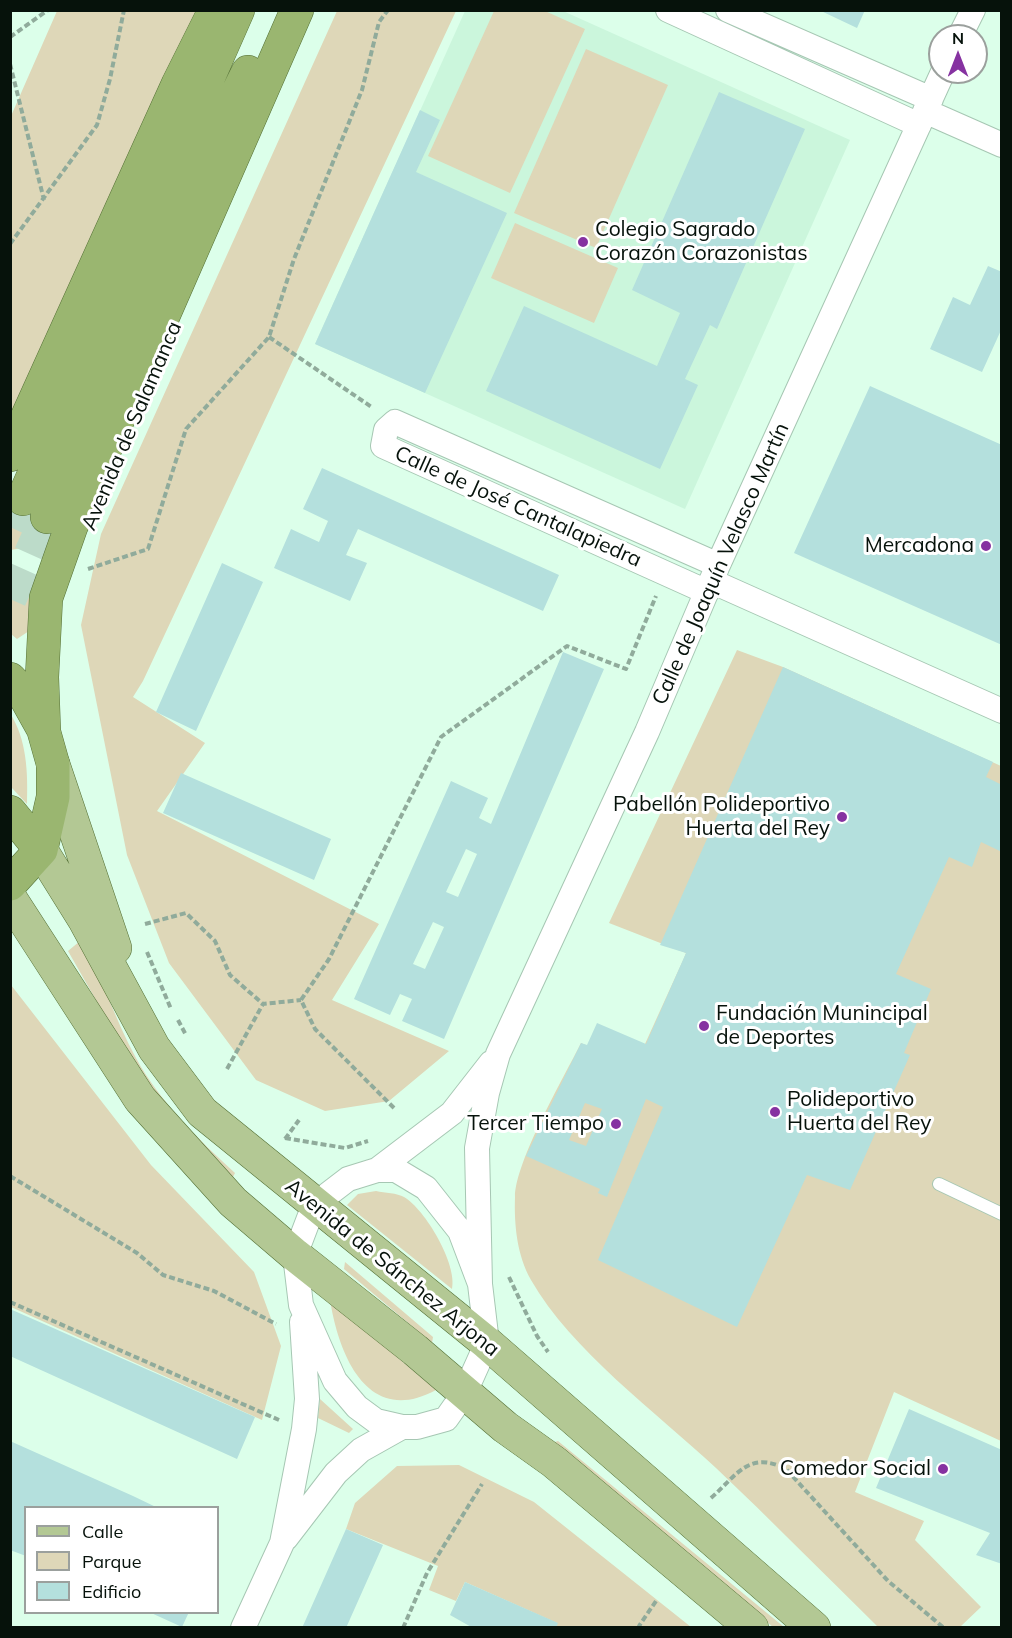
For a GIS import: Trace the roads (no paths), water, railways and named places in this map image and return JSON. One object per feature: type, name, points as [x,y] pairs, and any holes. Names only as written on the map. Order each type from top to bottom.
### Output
[{"type":"highway","points":[[10,455],[178,84],[214,10]]},
{"type":"highway","name":"Avenida de Salamanca","points":[[238,10],[35,508],[278,10]]},
{"type":"highway","points":[[44,732],[42,677],[46,598],[67,537],[297,10]]},
{"type":"highway","points":[[10,679],[23,693],[44,732],[53,764],[53,797],[41,850],[10,884]]},
{"type":"highway","points":[[10,812],[41,850]]},
{"type":"main road","points":[[53,764],[109,923],[128,999]]},
{"type":"main road","name":"Avenida de Sánchez Arjona","points":[[41,850],[84,919],[153,1048],[202,1112],[487,1343],[814,1628]]},
{"type":"main road","points":[[10,898],[140,1099],[233,1202],[295,1256],[465,1392],[752,1628]]},
{"type":"street","points":[[668,10],[925,112],[1002,146]]},
{"type":"street","points":[[728,10],[925,112]]},
{"type":"street","points":[[966,24],[973,10]]},
{"type":"street","name":"Calle de Joaquín Velasco Martín","points":[[480,1284],[477,1148],[487,1093],[498,1054],[647,732],[712,579],[938,84]]},
{"type":"street","name":"Calle de José Cantalapiedra","points":[[712,579],[666,574],[383,446],[386,430],[394,422],[712,579],[1002,711]]},
{"type":"street","name":"Calle de Joaquín Velasco Martín","points":[[377,1170],[452,1113],[498,1054]]},
{"type":"street","points":[[282,1543],[304,1430],[307,1399],[301,1305],[295,1256],[314,1205],[348,1179],[377,1170],[396,1170],[426,1188],[460,1231],[480,1284],[487,1343],[465,1392],[446,1419],[417,1427],[402,1427],[376,1421],[357,1407],[335,1381],[301,1305]]},
{"type":"street","points":[[243,1628],[282,1543],[336,1473],[361,1450],[402,1427]]},
{"type":"lane","points":[[939,1185],[1002,1214]]},
{"type":"tunnel","points":[[10,527],[23,499]]},
{"type":"tunnel","points":[[10,599],[47,517]]},
{"type":"place","name":"Colegio Sagrado Corazón Corazonistas","points":[[583,242]]},
{"type":"place","name":"Mercadona","points":[[986,546]]},
{"type":"place","name":"Pabellón Polideportivo Huerta del Rey","points":[[842,817]]},
{"type":"place","name":"Fundación Munincipal de Deportes","points":[[704,1026]]},
{"type":"place","name":"Polideportivo Huerta del Rey","points":[[775,1112]]},
{"type":"place","name":"Tercer Tiempo","points":[[616,1124]]},
{"type":"place","name":"Comedor Social","points":[[943,1469]]}]
